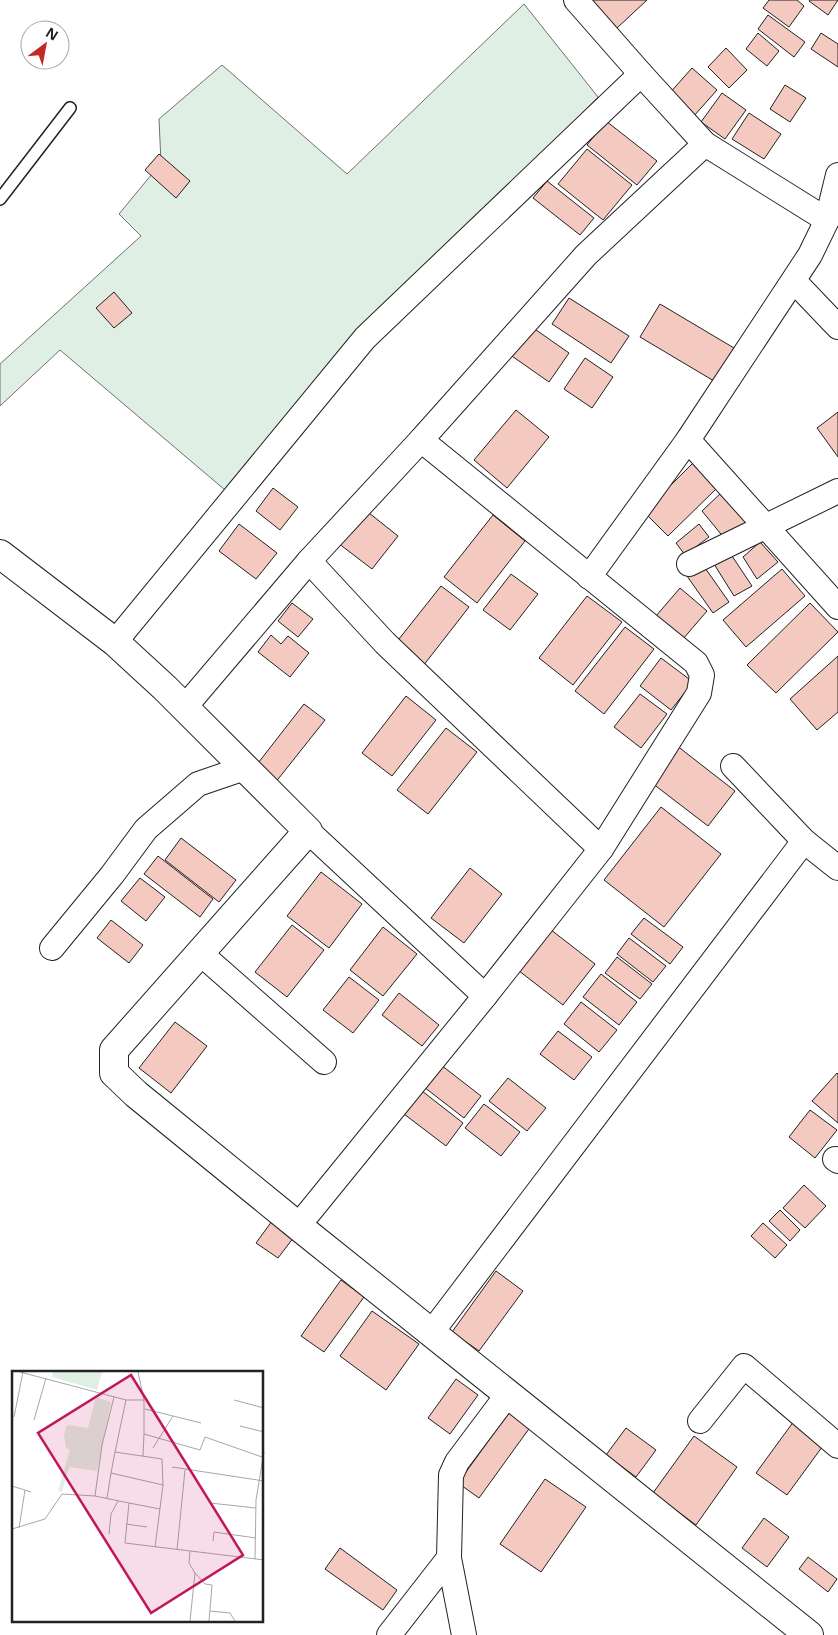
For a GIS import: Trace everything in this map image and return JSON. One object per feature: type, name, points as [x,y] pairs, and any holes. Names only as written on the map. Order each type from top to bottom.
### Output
[{"type":"street","points":[[576,0],[705,144],[826,220]]},
{"type":"street","points":[[115,642],[365,338],[641,74]]},
{"type":"street","points":[[184,708],[309,561],[421,440],[586,255],[705,144]]},
{"type":"street","points":[[589,577],[688,440],[810,255],[826,220],[838,176]]},
{"type":"street","points":[[794,280],[838,327]]},
{"type":"street","points":[[298,1226],[485,996],[601,849],[699,693],[702,675],[696,663],[421,440]]},
{"type":"street","points":[[688,440],[838,607]]},
{"type":"street","points":[[689,564],[838,491]]},
{"type":"street","points":[[0,554],[115,642],[308,831],[485,996]]},
{"type":"street","points":[[309,561],[385,643],[601,849]]},
{"type":"street","points":[[733,766],[804,841],[838,868]]},
{"type":"street","points":[[52,948],[112,875],[146,829],[198,784],[245,768]]},
{"type":"street","points":[[308,831],[114,1050],[114,1073],[136,1094],[298,1226],[809,1635]]},
{"type":"street","points":[[432,1333],[804,841]]},
{"type":"street","points":[[200,953],[324,1062]]},
{"type":"street","points":[[700,1421],[744,1366],[838,1446]]},
{"type":"street","points":[[464,1635],[449,1558],[451,1479],[454,1468],[508,1394]]},
{"type":"street","points":[[389,1635],[449,1558]]},
{"type":"lane","points":[[0,199],[70,108]]},
{"type":"green space","points":[[524,4],[598,97],[225,490],[60,350],[0,406],[0,364],[141,236],[119,214],[161,163],[159,119],[222,65],[347,174]]},
{"type":"building","points":[[591,0],[647,0],[617,28]]},
{"type":"building","points":[[769,0],[797,0],[804,6],[789,27],[763,8]]},
{"type":"building","points":[[810,0],[838,0],[828,15]]},
{"type":"building","points":[[768,15],[805,42],[794,57],[758,29]]},
{"type":"building","points":[[758,33],[779,51],[767,66],[746,49]]},
{"type":"building","points":[[821,33],[838,44],[838,67],[811,49]]},
{"type":"building","points":[[726,48],[747,70],[729,88],[708,67]]},
{"type":"building","points":[[692,68],[717,90],[693,117],[668,95]]},
{"type":"building","points":[[785,85],[806,98],[790,122],[770,109]]},
{"type":"building","points":[[722,93],[746,110],[725,139],[701,122]]},
{"type":"building","points":[[749,113],[781,134],[764,159],[732,139]]},
{"type":"building","points":[[606,121],[657,161],[637,185],[587,145]]},
{"type":"building","points":[[587,149],[632,185],[603,220],[558,184]]},
{"type":"building","points":[[159,154],[190,181],[176,198],[145,170]]},
{"type":"building","points":[[547,181],[594,218],[580,235],[533,198]]},
{"type":"building","points":[[114,292],[132,313],[114,328],[96,308]]},
{"type":"building","points":[[569,298],[629,336],[611,363],[552,324]]},
{"type":"building","points":[[660,304],[734,348],[714,381],[640,337]]},
{"type":"building","points":[[529,325],[569,353],[549,382],[509,354]]},
{"type":"building","points":[[585,358],[613,377],[592,408],[564,389]]},
{"type":"building","points":[[516,410],[549,437],[507,488],[474,460]]},
{"type":"building","points":[[838,412],[838,457],[817,428]]},
{"type":"building","points":[[693,463],[717,488],[668,536],[644,512]]},
{"type":"building","points":[[273,488],[298,507],[280,530],[256,511]]},
{"type":"building","points":[[722,492],[747,522],[725,539],[702,511]]},
{"type":"building","points":[[364,509],[398,536],[372,569],[338,543]]},
{"type":"building","points":[[493,515],[525,541],[477,603],[444,577]]},
{"type":"building","points":[[239,524],[277,553],[256,579],[219,551]]},
{"type":"building","points":[[699,524],[709,537],[685,555],[676,543]]},
{"type":"building","points":[[760,542],[778,562],[757,579],[743,557]]},
{"type":"building","points":[[730,553],[752,586],[734,596],[714,564]]},
{"type":"building","points":[[703,565],[729,602],[713,613],[687,576]]},
{"type":"building","points":[[782,569],[805,596],[746,647],[723,620]]},
{"type":"building","points":[[511,574],[538,594],[510,630],[483,610]]},
{"type":"building","points":[[441,586],[469,607],[423,666],[395,644]]},
{"type":"building","points":[[680,588],[707,611],[683,639],[656,616]]},
{"type":"building","points":[[587,596],[622,622],[573,685],[539,658]]},
{"type":"building","points":[[292,603],[313,619],[298,637],[278,621]]},
{"type":"building","points":[[810,603],[838,632],[776,693],[747,665]]},
{"type":"building","points":[[625,627],[654,649],[604,714],[575,691]]},
{"type":"building","points":[[271,635],[281,644],[288,636],[309,653],[290,677],[258,652]]},
{"type":"building","points":[[838,656],[838,712],[817,730],[790,699]]},
{"type":"building","points":[[661,658],[693,682],[671,710],[640,686]]},
{"type":"building","points":[[640,694],[667,714],[641,748],[614,727]]},
{"type":"building","points":[[406,696],[436,720],[392,776],[362,753]]},
{"type":"building","points":[[304,704],[325,720],[275,783],[255,767]]},
{"type":"building","points":[[446,728],[477,752],[428,814],[397,790]]},
{"type":"building","points":[[676,745],[735,791],[708,826],[648,780]]},
{"type":"building","points":[[661,807],[721,854],[664,927],[604,880]]},
{"type":"building","points":[[181,838],[236,880],[219,902],[165,860]]},
{"type":"building","points":[[158,856],[213,899],[200,917],[144,874]]},
{"type":"building","points":[[470,868],[502,894],[464,943],[431,918]]},
{"type":"building","points":[[321,872],[362,904],[329,948],[287,916]]},
{"type":"building","points":[[140,878],[165,897],[146,921],[121,901]]},
{"type":"building","points":[[644,918],[683,947],[670,964],[631,934]]},
{"type":"building","points":[[111,920],[143,945],[129,963],[97,938]]},
{"type":"building","points":[[292,925],[324,950],[287,997],[255,972]]},
{"type":"building","points":[[546,926],[595,964],[563,1005],[514,967]]},
{"type":"building","points":[[383,927],[417,954],[383,996],[350,970]]},
{"type":"building","points":[[629,938],[666,966],[653,982],[617,954]]},
{"type":"building","points":[[617,957],[652,984],[640,999],[605,973]]},
{"type":"building","points":[[601,974],[637,1002],[619,1025],[583,997]]},
{"type":"building","points":[[349,977],[379,1000],[353,1033],[323,1010]]},
{"type":"building","points":[[399,993],[439,1025],[422,1046],[382,1015]]},
{"type":"building","points":[[581,1002],[617,1030],[599,1052],[564,1024]]},
{"type":"building","points":[[175,1022],[207,1046],[171,1093],[139,1068]]},
{"type":"building","points":[[558,1031],[592,1057],[574,1080],[540,1054]]},
{"type":"building","points":[[441,1065],[481,1096],[464,1118],[424,1087]]},
{"type":"building","points":[[838,1074],[838,1123],[812,1101]]},
{"type":"building","points":[[508,1078],[546,1108],[527,1131],[489,1101]]},
{"type":"building","points":[[422,1091],[463,1123],[446,1146],[404,1114]]},
{"type":"building","points":[[484,1104],[520,1132],[501,1156],[465,1128]]},
{"type":"building","points":[[810,1110],[837,1130],[815,1158],[789,1137]]},
{"type":"building","points":[[804,1185],[826,1206],[805,1228],[783,1208]]},
{"type":"building","points":[[780,1210],[800,1230],[790,1241],[769,1221]]},
{"type":"building","points":[[272,1221],[294,1237],[278,1258],[256,1243]]},
{"type":"building","points":[[763,1223],[787,1245],[775,1258],[751,1236]]},
{"type":"building","points":[[496,1271],[523,1291],[479,1351],[452,1332]]},
{"type":"building","points":[[341,1280],[364,1297],[324,1352],[301,1336]]},
{"type":"building","points":[[372,1311],[419,1344],[386,1390],[340,1356]]},
{"type":"building","points":[[456,1379],[478,1395],[450,1434],[428,1418]]},
{"type":"building","points":[[510,1411],[531,1426],[479,1498],[458,1483]]},
{"type":"building","points":[[794,1421],[825,1443],[787,1495],[756,1473]]},
{"type":"building","points":[[626,1428],[656,1450],[636,1477],[606,1455]]},
{"type":"building","points":[[694,1436],[737,1467],[696,1525],[653,1493]]},
{"type":"building","points":[[545,1479],[586,1507],[541,1572],[500,1544]]},
{"type":"building","points":[[764,1518],[789,1537],[767,1567],[742,1548]]},
{"type":"building","points":[[340,1548],[397,1590],[383,1610],[325,1569]]},
{"type":"building","points":[[808,1557],[837,1579],[828,1592],[799,1569]]}]
